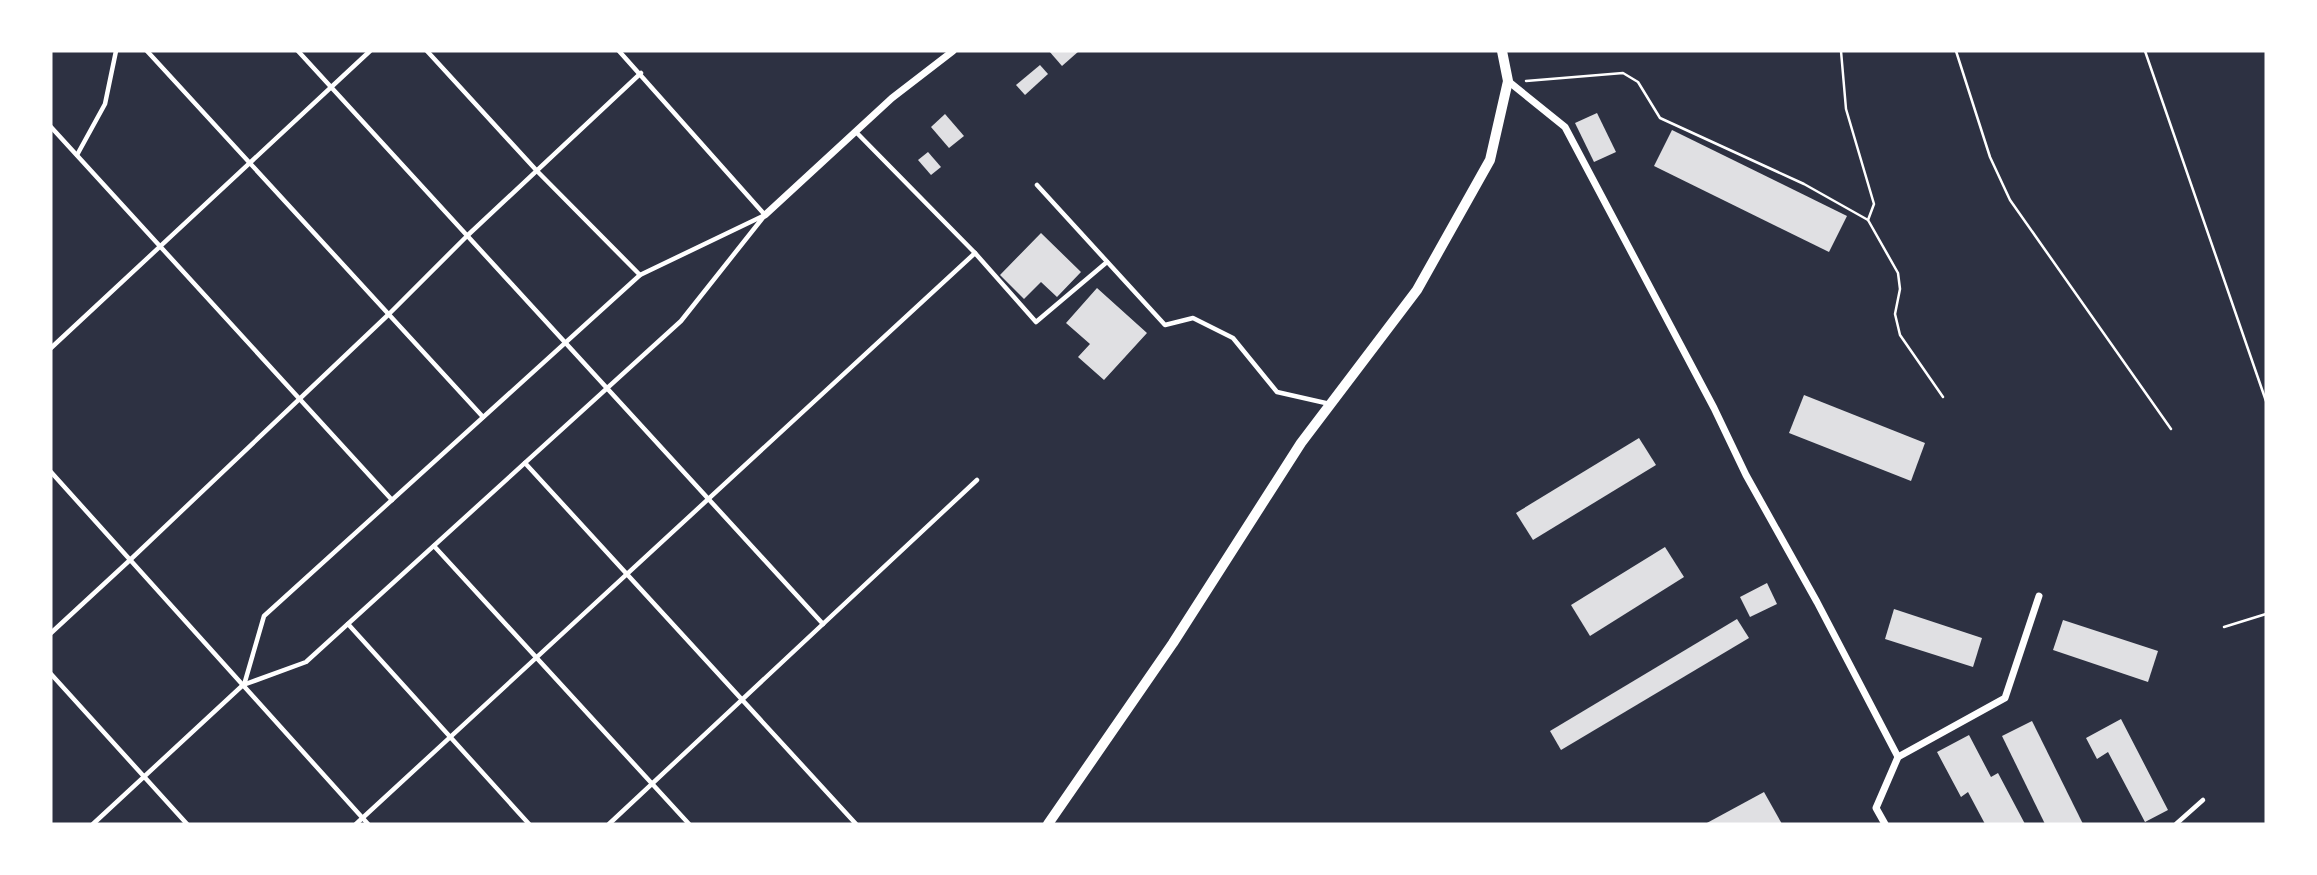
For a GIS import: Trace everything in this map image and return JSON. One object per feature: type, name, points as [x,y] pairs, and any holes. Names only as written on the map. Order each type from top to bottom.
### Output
[{"type":"street","points":[[765,215],[892,98],[953,51]]},
{"type":"street","points":[[1048,824],[1173,643],[1301,443],[1417,290],[1490,160],[1508,81],[1502,51]]},
{"type":"street","points":[[1508,81],[1565,127],[1714,408],[1746,475],[1817,602],[1898,757]]},
{"type":"street","points":[[1885,824],[1876,808],[1898,757],[2005,698],[2039,596]]},
{"type":"lane","points":[[77,155],[105,104],[116,51]]},
{"type":"lane","points":[[147,51],[483,417]]},
{"type":"lane","points":[[298,51],[823,624]]},
{"type":"lane","points":[[51,348],[370,51]]},
{"type":"lane","points":[[427,51],[537,171],[640,275]]},
{"type":"lane","points":[[620,51],[765,215]]},
{"type":"lane","points":[[51,633],[641,72]]},
{"type":"lane","points":[[51,127],[392,500]]},
{"type":"lane","points":[[856,132],[975,253],[1036,322],[1107,262]]},
{"type":"lane","points":[[1037,185],[1165,325],[1193,318],[1233,338],[1277,392],[1331,404]]},
{"type":"lane","points":[[243,685],[264,616],[565,342],[640,275],[765,215]]},
{"type":"lane","points":[[93,824],[243,685],[306,662],[348,624],[681,321],[765,215]]},
{"type":"lane","points":[[356,824],[975,253]]},
{"type":"lane","points":[[525,463],[856,824]]},
{"type":"lane","points":[[51,472],[368,824]]},
{"type":"lane","points":[[609,824],[976,480]]},
{"type":"lane","points":[[434,546],[688,824]]},
{"type":"lane","points":[[348,624],[529,824]]},
{"type":"lane","points":[[51,674],[187,824]]},
{"type":"lane","points":[[2176,824],[2203,800]]},
{"type":"path","points":[[1840,51],[1846,109],[1874,204],[1868,220]]},
{"type":"path","points":[[1956,51],[1990,157],[2010,200],[2171,429]]},
{"type":"path","points":[[2145,51],[2266,401]]},
{"type":"path","points":[[1508,81],[1623,73],[1638,82],[1660,118],[1804,184],[1868,220],[1898,273],[1899,289],[1895,314],[1900,335],[1943,397]]},
{"type":"path","points":[[2224,627],[2266,614]]},
{"type":"building","points":[[1049,51],[1079,51],[1062,66]]},
{"type":"building","points":[[1040,65],[1048,74],[1025,95],[1016,85]]},
{"type":"building","points":[[1597,113],[1616,152],[1594,162],[1575,123]]},
{"type":"building","points":[[945,114],[964,136],[949,148],[931,127]]},
{"type":"building","points":[[1672,130],[1847,216],[1829,252],[1654,166]]},
{"type":"building","points":[[928,152],[941,167],[931,175],[918,160]]},
{"type":"building","points":[[1041,233],[1081,272],[1057,297],[1041,282],[1024,299],[1000,275]]},
{"type":"building","points":[[1097,288],[1147,333],[1104,380],[1078,357],[1090,344],[1066,323]]},
{"type":"building","points":[[1804,395],[1925,443],[1911,481],[1789,433]]},
{"type":"building","points":[[1639,438],[1656,465],[1533,540],[1516,513]]},
{"type":"building","points":[[1665,547],[1684,577],[1590,636],[1571,605]]},
{"type":"building","points":[[1767,583],[1777,604],[1750,617],[1740,597]]},
{"type":"building","points":[[1894,609],[1982,638],[1973,667],[1885,639]]},
{"type":"building","points":[[1737,619],[1749,638],[1561,750],[1550,731]]},
{"type":"building","points":[[2063,620],[2158,651],[2148,682],[2053,650]]},
{"type":"building","points":[[2121,719],[2168,810],[2145,822],[2108,752],[2097,759],[2086,738]]},
{"type":"building","points":[[2032,721],[2083,824],[2045,824],[2002,736]]},
{"type":"building","points":[[1969,735],[1991,777],[1998,773],[2025,824],[1985,824],[1968,792],[1961,797],[1937,752]]},
{"type":"building","points":[[1764,792],[1782,824],[1705,824]]}]
